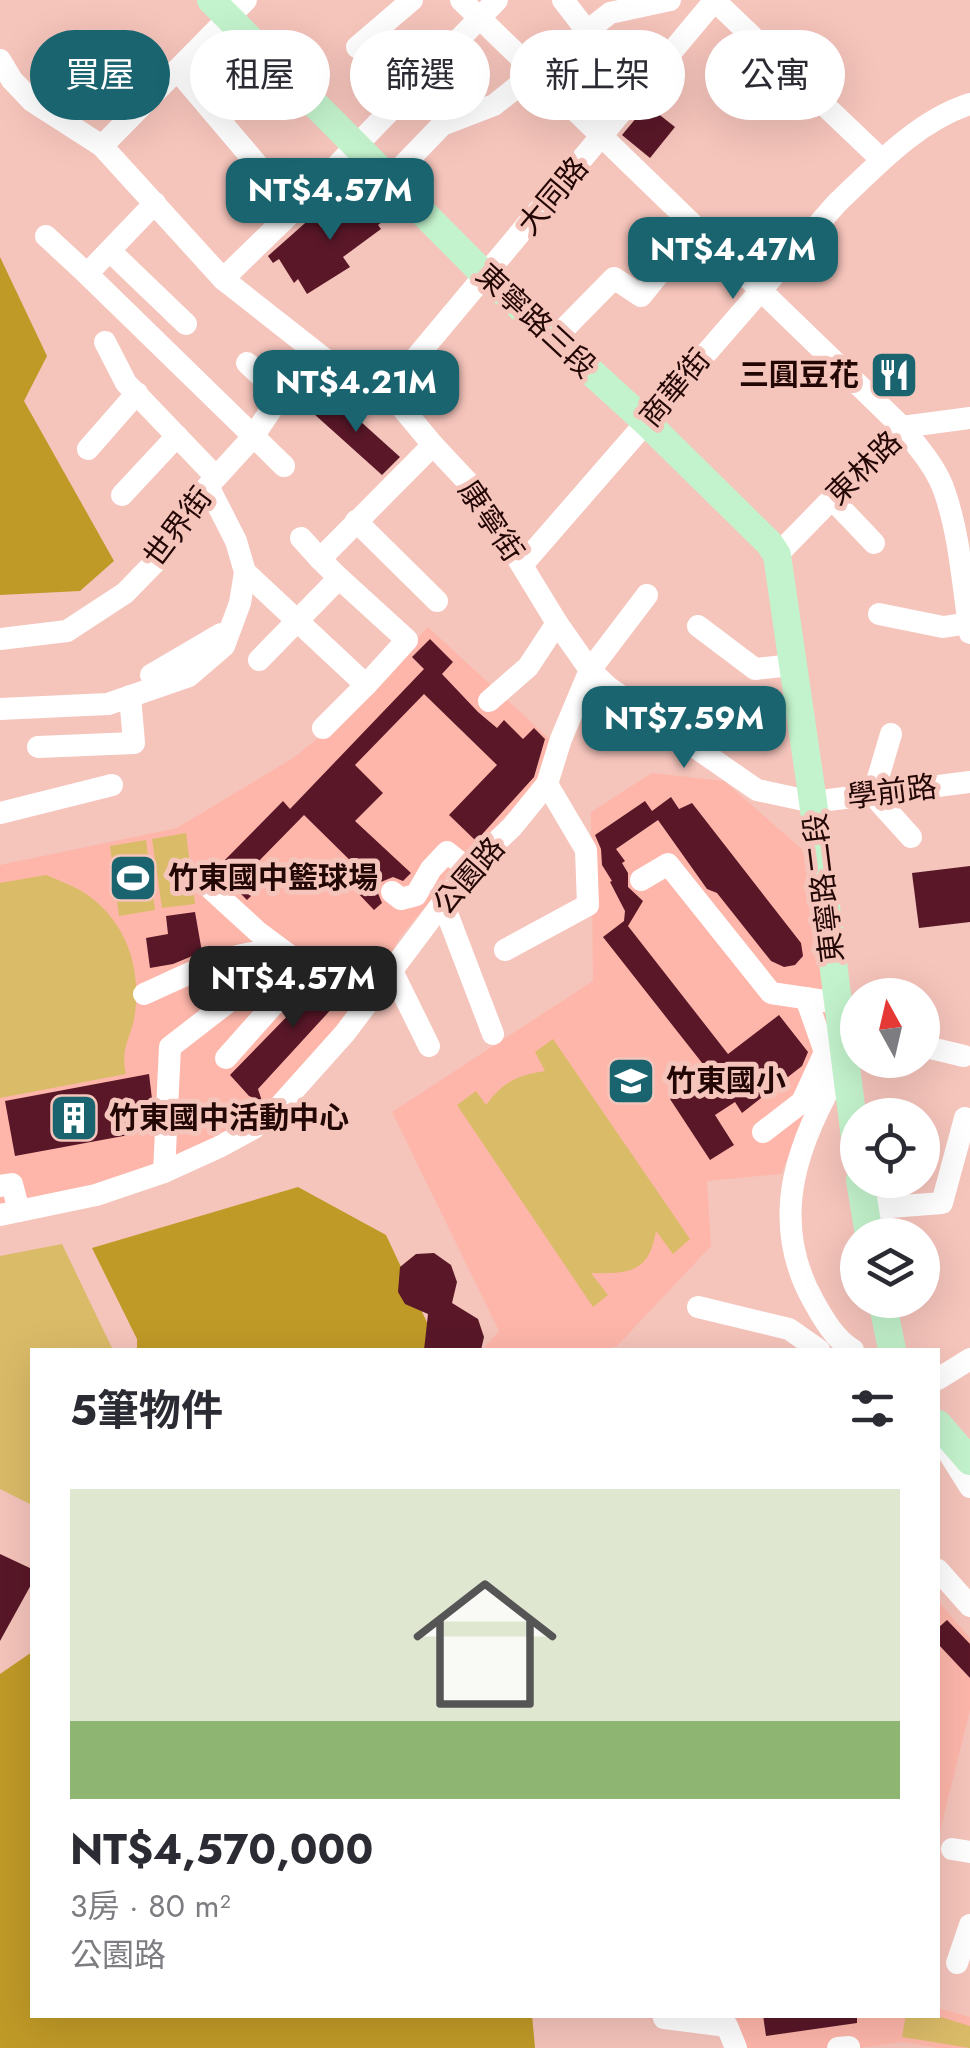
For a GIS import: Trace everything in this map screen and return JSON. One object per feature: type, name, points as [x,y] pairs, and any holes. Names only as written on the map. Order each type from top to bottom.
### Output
[{"type":"main road","name":"東寧路三段","points":[[228,6],[389,180],[486,276],[646,422],[769,542],[777,556]]},
{"type":"main road","name":"東寧路二段","points":[[777,556],[840,1012]]},
{"type":"main road","points":[[886,1318],[892,1348]]},
{"type":"main road","points":[[940,1426],[970,1461]]},
{"type":"street","points":[[377,30],[412,0]]},
{"type":"street","points":[[461,0],[510,49]]},
{"type":"street","points":[[223,278],[296,209],[354,144],[497,0]]},
{"type":"street","points":[[563,0],[586,30]]},
{"type":"street","points":[[588,30],[610,13],[670,0]]},
{"type":"street","points":[[704,0],[714,0],[882,160]]},
{"type":"street","name":"大同路","points":[[388,391],[714,0]]},
{"type":"street","points":[[102,146],[177,70],[228,6]]},
{"type":"street","name":"康寧街","points":[[0,60],[32,101],[102,146],[223,278],[345,375],[388,391],[477,492],[557,623],[590,670],[608,687],[755,789],[813,802]]},
{"type":"street","points":[[177,70],[296,209]]},
{"type":"street","points":[[389,180],[442,125],[494,105],[510,92]]},
{"type":"street","name":"商華街","points":[[522,565],[836,204],[882,160],[942,113],[970,104]]},
{"type":"street","points":[[582,120],[902,427],[932,466],[945,492],[969,628],[943,627],[880,614]]},
{"type":"street","points":[[86,274],[155,203]]},
{"type":"street","points":[[554,339],[614,278],[641,296],[696,229]]},
{"type":"street","points":[[46,236],[284,466]]},
{"type":"street","points":[[110,250],[186,324]]},
{"type":"street","points":[[105,342],[126,383],[177,436],[212,482],[246,572],[366,685]]},
{"type":"street","name":"世界街","points":[[0,639],[66,631],[126,592],[163,554],[170,528],[252,438],[316,354]]},
{"type":"street","points":[[247,363],[281,395]]},
{"type":"street","points":[[88,449],[136,393]]},
{"type":"street","name":"東林路","points":[[777,556],[902,427],[970,418]]},
{"type":"street","points":[[122,495],[177,436]]},
{"type":"street","points":[[320,559],[432,445]]},
{"type":"street","points":[[832,499],[874,542]]},
{"type":"street","points":[[356,520],[437,601]]},
{"type":"street","points":[[301,538],[407,640],[323,728]]},
{"type":"street","points":[[0,710],[108,704],[189,676],[224,646],[246,572]]},
{"type":"street","points":[[259,660],[339,578]]},
{"type":"street","name":"公園路","points":[[9,1213],[96,1195],[164,1172],[254,1128],[276,1110],[344,1033],[468,870],[512,828],[547,784],[590,670],[646,595]]},
{"type":"street","points":[[489,701],[528,667],[557,623]]},
{"type":"street","points":[[698,626],[755,668],[793,664]]},
{"type":"street","points":[[151,675],[232,628]]},
{"type":"street","points":[[38,747],[134,743],[130,696]]},
{"type":"street","points":[[892,734],[873,794],[911,837]]},
{"type":"street","name":"學前路","points":[[813,802],[970,782]]},
{"type":"street","points":[[505,950],[588,905],[586,850],[547,784]]},
{"type":"street","points":[[0,814],[112,786]]},
{"type":"street","points":[[392,892],[402,899],[416,895],[431,869],[447,852],[468,870]]},
{"type":"street","points":[[640,880],[668,864],[771,993],[838,1003]]},
{"type":"street","points":[[211,890],[306,968],[226,1058]]},
{"type":"street","points":[[443,903],[493,1034]]},
{"type":"street","points":[[144,994],[220,962],[260,952],[289,955]]},
{"type":"street","points":[[164,1172],[170,1047],[289,955]]},
{"type":"street","points":[[392,971],[428,1046]]},
{"type":"street","points":[[763,1132],[802,1102],[825,1052],[806,998]]},
{"type":"street","points":[[940,1050],[964,1056]]},
{"type":"street","points":[[840,1067],[819,1104],[790,1186],[790,1232],[800,1278],[826,1324],[850,1348]]},
{"type":"street","points":[[882,1218],[942,1203],[965,1118]]},
{"type":"street","points":[[0,1186],[12,1184],[9,1213]]},
{"type":"street","points":[[698,1308],[788,1329],[816,1348]]},
{"type":"street","points":[[940,1379],[970,1358]]},
{"type":"street","points":[[940,1439],[970,1487]]},
{"type":"street","points":[[940,1572],[970,1606]]},
{"type":"street","points":[[957,1964],[970,1925]]},
{"type":"street","points":[[664,2018],[727,2026],[736,2048]]},
{"type":"street","points":[[838,2048],[849,2047]]},
{"type":"shaded area","points":[[0,257],[47,356],[24,401],[114,561],[80,591],[0,595]]},
{"type":"shaded area","points":[[428,627],[557,746],[545,775],[467,856],[400,937],[353,1019],[281,1112],[152,1179],[0,1210],[0,865],[177,828],[293,758],[336,724]]},
{"type":"shaded area","name":"竹東國小","points":[[652,773],[724,781],[803,850],[835,1049],[781,1174],[707,1181],[711,1246],[617,1346],[484,1348],[499,1331],[392,1112],[593,981],[591,812]]},
{"type":"shaded area","name":"竹東國中籃球場","points":[[186,833],[195,904],[162,908],[152,839]]},
{"type":"shaded area","name":"竹東國中籃球場","points":[[146,840],[155,910],[119,916],[110,846]]},
{"type":"shaded area","points":[[46,875],[79,890],[102,907],[128,948],[136,997],[125,1050],[126,1074],[0,1098],[0,883]]},
{"type":"shaded area","points":[[553,1039],[690,1239],[673,1254],[656,1231],[648,1255],[635,1268],[591,1273],[608,1295],[593,1307],[457,1105],[476,1091],[486,1105],[511,1081],[545,1071],[535,1052]]},
{"type":"shaded area","points":[[298,1187],[386,1235],[439,1348],[137,1348],[137,1339],[92,1248]]},
{"type":"shaded area","points":[[62,1244],[112,1348],[30,1348],[30,1504],[0,1489],[0,1256]]},
{"type":"shaded area","points":[[940,1603],[970,1638],[970,1710],[940,1832]]},
{"type":"shaded area","points":[[30,1653],[30,2018],[532,2018],[535,2048],[0,2048],[0,1674]]},
{"type":"shaded area","points":[[940,2009],[970,2017],[970,2048],[903,2042],[858,2048],[725,2048],[719,2033],[666,2028],[649,2018],[940,2018]]},
{"type":"shaded area","points":[[940,2017],[970,2026],[970,2048],[902,2037],[905,2018]]},
{"type":"building","points":[[634,120],[666,120],[675,127],[650,158],[622,135]]},
{"type":"building","points":[[379,194],[397,211],[378,225],[381,229],[343,257],[350,267],[307,294],[298,279],[294,283],[279,259],[273,263],[268,256],[313,216],[321,227],[359,199],[363,205]]},
{"type":"building","points":[[330,394],[400,457],[382,475],[313,413]]},
{"type":"building","points":[[430,639],[453,662],[442,674],[478,712],[497,728],[504,720],[523,739],[534,728],[545,739],[534,777],[476,841],[449,815],[497,765],[424,694],[355,765],[383,793],[355,821],[411,873],[403,881],[393,877],[381,882],[377,891],[382,903],[374,910],[354,889],[366,876],[304,815],[252,868],[265,882],[247,900],[216,869],[283,801],[290,809],[424,669],[412,657]]},
{"type":"building","points":[[671,797],[679,809],[692,803],[801,943],[803,956],[795,965],[784,967],[771,961],[717,893],[707,889],[658,820],[616,849],[625,861],[622,863],[628,873],[628,887],[643,901],[628,926],[728,1054],[779,1015],[808,1052],[802,1066],[742,1113],[735,1102],[715,1115],[734,1145],[710,1160],[670,1099],[710,1073],[603,937],[624,921],[625,911],[602,865],[595,835],[645,801],[652,811]]},
{"type":"building","points":[[970,866],[970,922],[919,928],[912,873]]},
{"type":"building","points":[[195,912],[202,952],[150,968],[146,938],[168,934],[166,916]]},
{"type":"building","points":[[338,964],[356,979],[358,988],[347,992],[258,1089],[262,1101],[249,1096],[230,1075]]},
{"type":"building","name":"竹東國中活動中心","points":[[149,1074],[152,1099],[129,1135],[15,1156],[5,1101]]},
{"type":"building","points":[[434,1253],[451,1265],[457,1282],[452,1303],[478,1319],[484,1337],[481,1348],[424,1348],[428,1314],[405,1304],[398,1292],[400,1267],[416,1254]]},
{"type":"building","points":[[0,1554],[30,1568],[30,1587],[0,1641]]},
{"type":"building","points":[[947,1620],[970,1644],[970,1678],[940,1646],[940,1626]]},
{"type":"building","points":[[763,2018],[857,2018],[857,2023],[766,2036]]},
{"type":"place","name":"三圓豆花","points":[[894,375]]},
{"type":"place","name":"竹東國中籃球場","points":[[133,878]]},
{"type":"place","name":"竹東國小","points":[[631,1081]]},
{"type":"place","name":"竹東國中活動中心","points":[[74,1118]]}]
